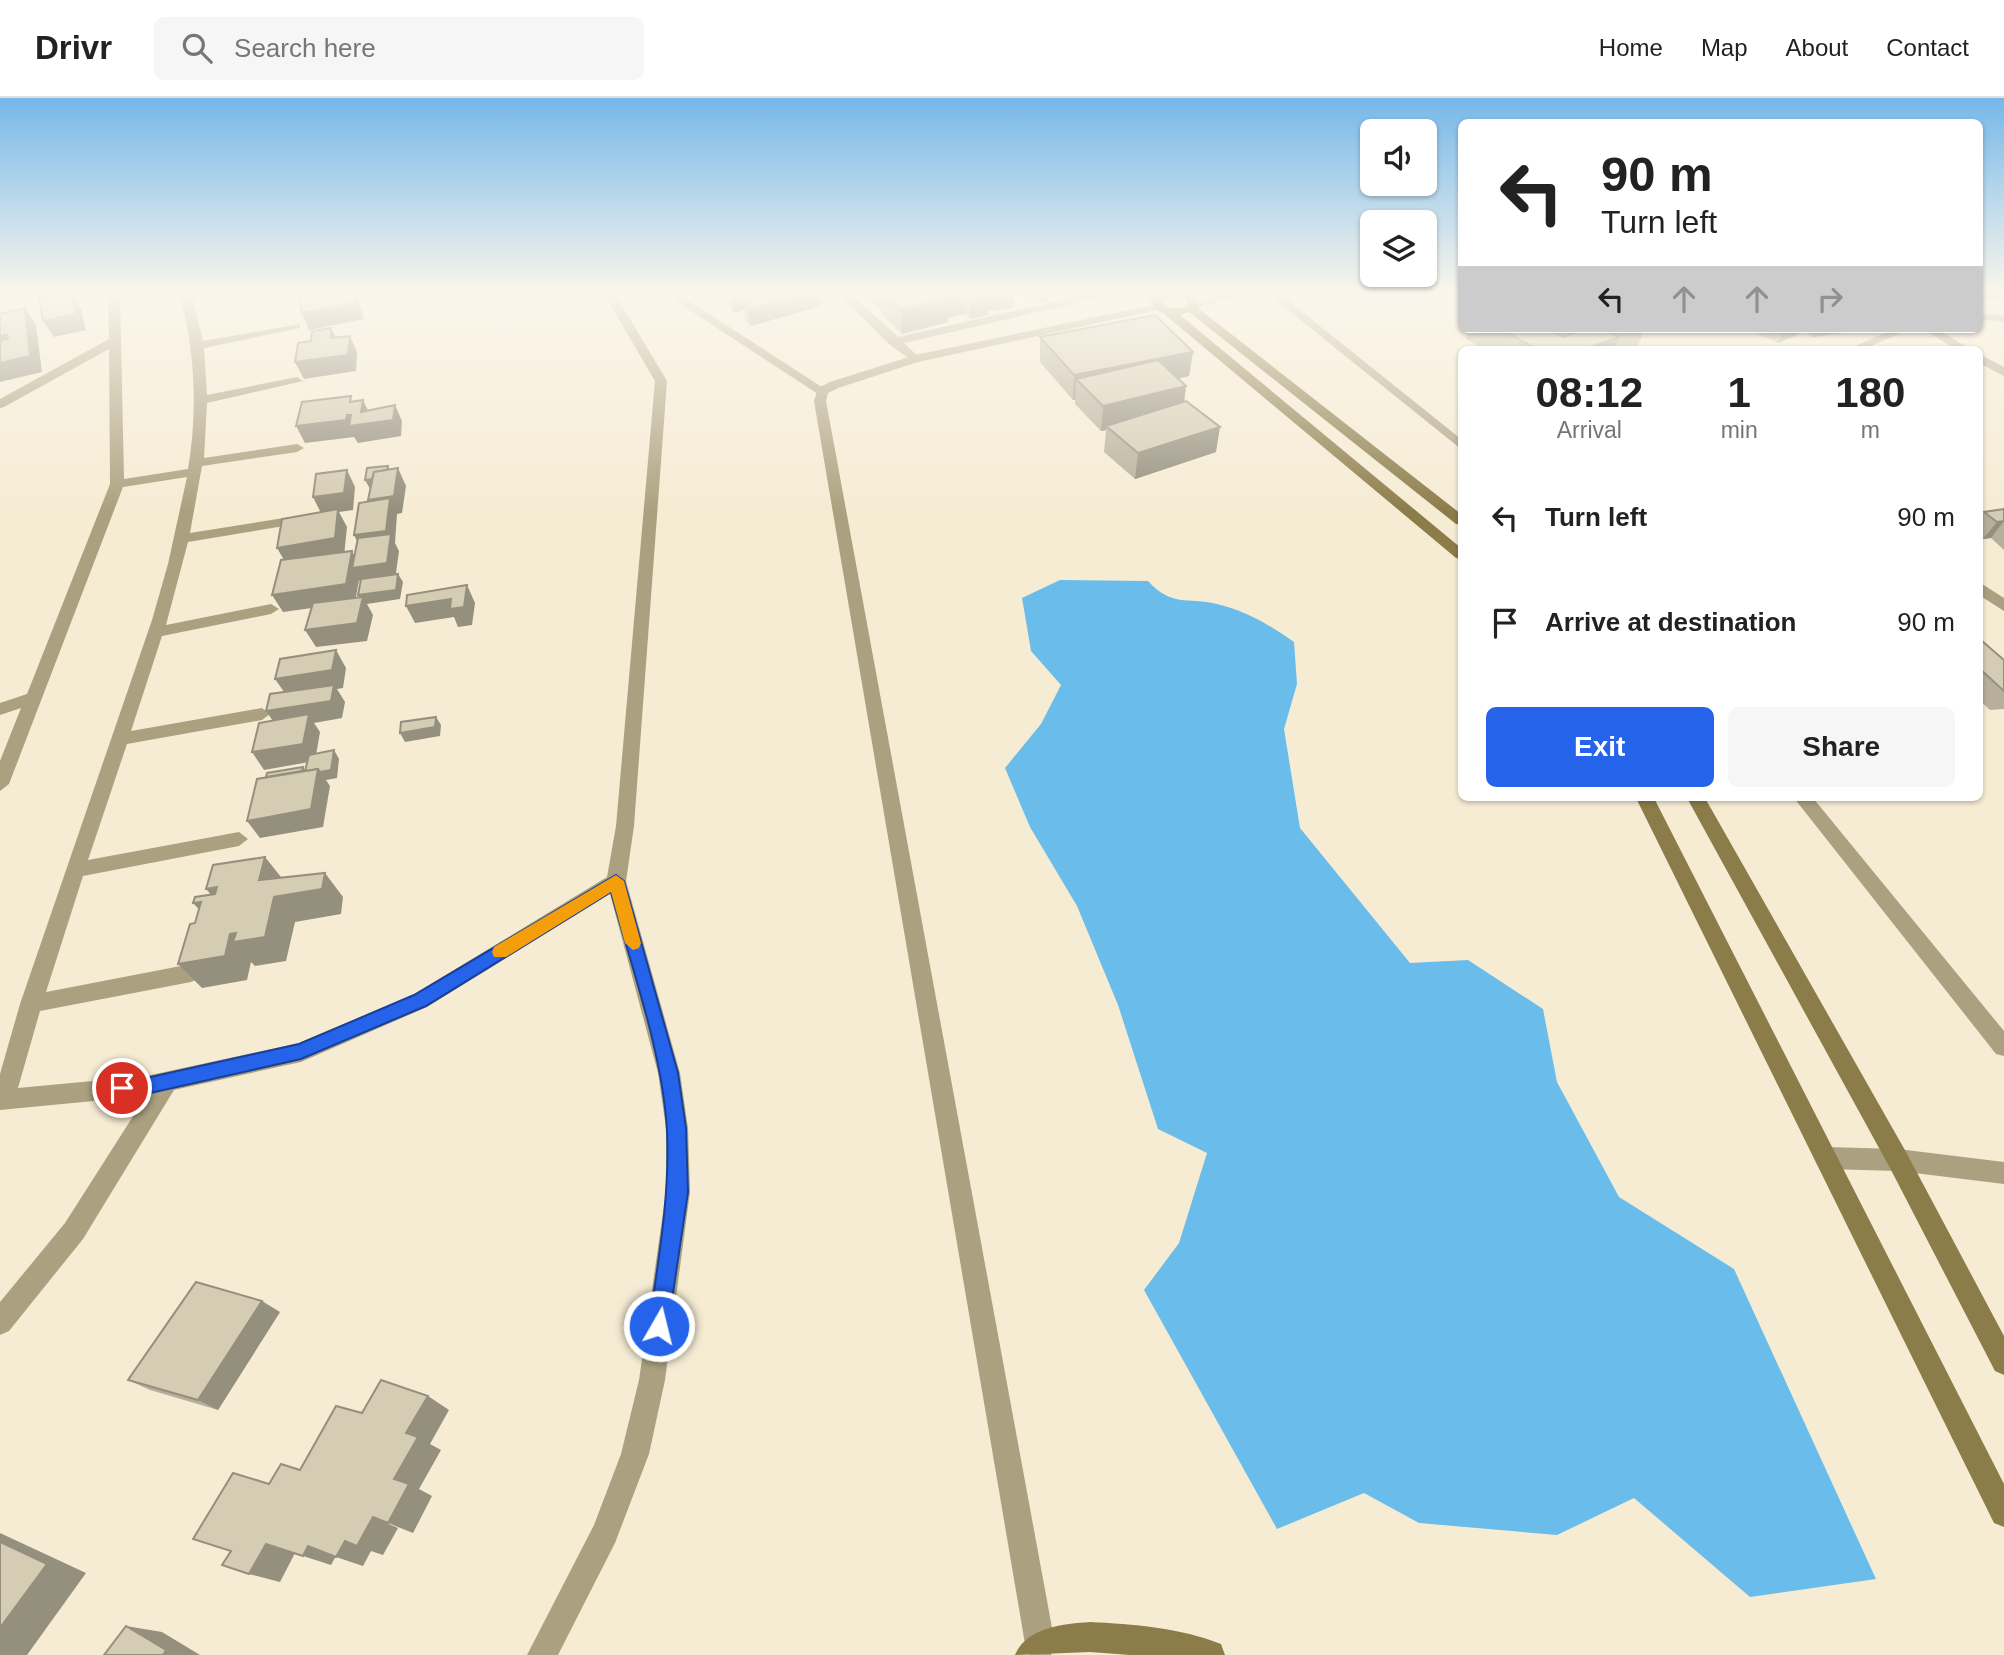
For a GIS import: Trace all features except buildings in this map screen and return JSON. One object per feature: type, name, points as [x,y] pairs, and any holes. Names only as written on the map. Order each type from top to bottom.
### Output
[{"type":"main road","points":[[1238,367],[1458,552]]},
{"type":"main road","points":[[1268,367],[1458,519]]},
{"type":"main road","points":[[1648,801],[2004,1513]]},
{"type":"main road","points":[[1698,801],[1898,1160],[2004,1362]]},
{"type":"main road","points":[[1035,1649],[1094,1636],[1210,1655]]},
{"type":"street","points":[[0,404],[68,367]]},
{"type":"street","points":[[0,784],[117,484],[116,367]]},
{"type":"street","points":[[199,367],[201,400],[197,468],[156,632],[30,1004],[2,1099],[167,1082],[301,1052],[420,1001],[616,881]]},
{"type":"street","points":[[542,1655],[605,1533],[635,1454],[652,1380],[678,1192],[677,1128],[669,1073],[616,881],[625,826],[661,381],[652,367]]},
{"type":"street","points":[[785,367],[822,391]]},
{"type":"street","points":[[822,391],[893,367]]},
{"type":"street","points":[[1363,367],[1458,443]]},
{"type":"street","points":[[201,400],[297,381]]},
{"type":"street","points":[[822,391],[820,401],[1035,1649]]},
{"type":"street","points":[[117,484],[297,448]]},
{"type":"street","points":[[180,539],[290,521]]},
{"type":"street","points":[[1983,590],[2004,606]]},
{"type":"street","points":[[156,632],[271,609]]},
{"type":"street","points":[[0,709],[35,697]]},
{"type":"street","points":[[120,739],[262,714]]},
{"type":"street","points":[[1805,801],[2004,1048]]},
{"type":"street","points":[[76,870],[239,839]]},
{"type":"street","points":[[30,1004],[191,973]]},
{"type":"street","points":[[0,1322],[74,1231],[167,1082]]},
{"type":"street","points":[[1826,1158],[1898,1160],[2004,1173]]},
{"type":"water","points":[[1060,580],[1148,581],[1172,598],[1217,604],[1248,615],[1294,642],[1297,684],[1284,729],[1300,828],[1410,963],[1468,960],[1543,1009],[1557,1082],[1619,1197],[1734,1269],[1876,1579],[1750,1597],[1634,1498],[1557,1535],[1419,1523],[1364,1493],[1277,1529],[1144,1290],[1179,1243],[1207,1153],[1158,1129],[1118,1005],[1077,906],[1030,827],[1005,768],[1041,724],[1061,685],[1031,651],[1022,598]]},
{"type":"slow traffic","points":[[500,952],[616,881],[633,943]]},
{"type":"route","points":[[122,1088],[146,1086],[301,1052],[420,1001],[616,881],[669,1073],[677,1128],[678,1192],[659,1326]]}]
